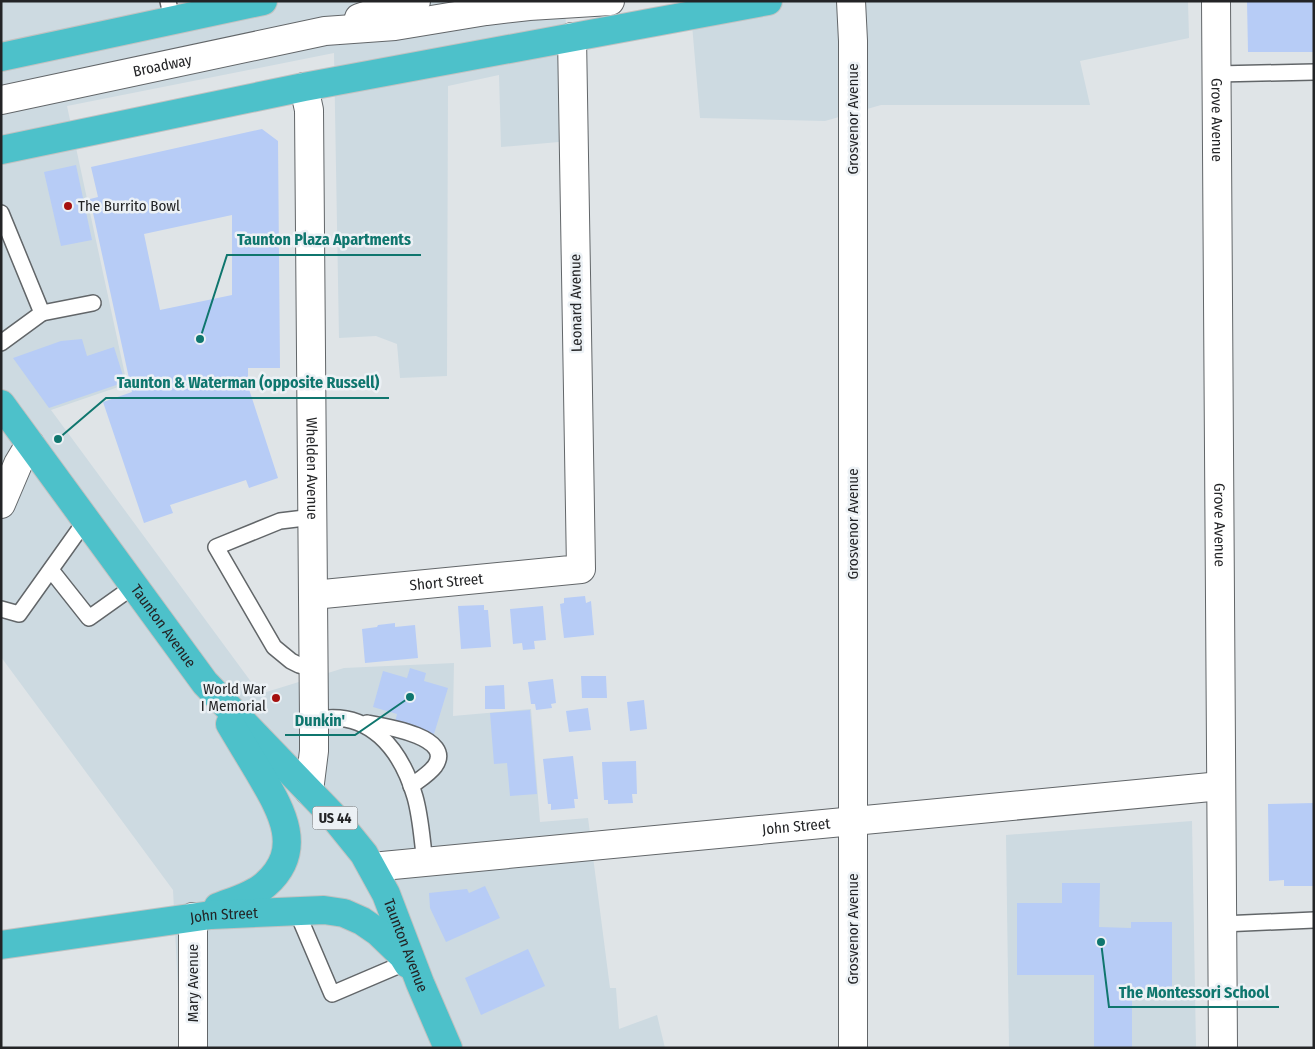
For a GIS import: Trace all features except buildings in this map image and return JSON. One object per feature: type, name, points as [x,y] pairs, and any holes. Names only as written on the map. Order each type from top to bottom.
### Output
[{"type":"highway","points":[[1,57],[170,11],[263,1]]},
{"type":"highway","points":[[1,150],[304,87],[768,1]]},
{"type":"highway","name":"Taunton Avenue","points":[[1,404],[205,683],[344,828],[372,867],[392,908],[413,972],[448,1048]]},
{"type":"highway","points":[[193,917],[253,893],[266,884],[281,865],[287,840],[285,822],[278,804],[205,683]]},
{"type":"highway","name":"John Street","points":[[1,945],[193,917],[324,910],[344,913],[354,917],[378,932],[403,956],[413,972]]},
{"type":"street","name":"Broadway","points":[[1,100],[325,31],[389,8],[416,1]]},
{"type":"street","name":"Broadway","points":[[325,31],[395,26],[529,6],[610,1]]},
{"type":"street","name":"Grosvenor Avenue","points":[[851,1],[853,41],[853,1048]]},
{"type":"street","name":"Grove Avenue","points":[[1216,1],[1223,1048]]},
{"type":"street","name":"Leonard Avenue","points":[[572,37],[580,569]]},
{"type":"street","name":"Whelden Avenue","points":[[304,87],[309,110],[314,669],[313,757],[309,791]]},
{"type":"street","points":[[1,504],[18,464],[30,444]]},
{"type":"street","name":"Short Street","points":[[313,595],[580,569]]},
{"type":"street","name":"John Street","points":[[372,867],[1221,786]]},
{"type":"street","name":"Mary Avenue","points":[[193,917],[193,1048]]},
{"type":"lane","points":[[1217,74],[1314,72]]},
{"type":"lane","points":[[1,213],[42,313]]},
{"type":"lane","points":[[1,343],[42,313],[93,303]]},
{"type":"lane","points":[[312,517],[280,521],[216,546],[274,647],[291,661],[314,669]]},
{"type":"lane","points":[[1,609],[19,614],[86,520]]},
{"type":"lane","points":[[51,570],[89,618],[134,586]]},
{"type":"lane","points":[[314,720],[337,717],[351,719],[394,728],[422,738],[434,745],[438,755],[435,766],[411,786]]},
{"type":"lane","points":[[351,719],[371,728],[384,739],[401,764],[411,786],[419,818],[425,862]]},
{"type":"lane","points":[[297,912],[332,994],[413,972]]},
{"type":"lane","points":[[1222,924],[1314,920]]},
{"type":"shaded area","points":[[1,1],[565,1],[570,141],[501,147],[499,75],[448,86],[447,376],[400,378],[397,344],[376,336],[339,338],[334,53],[67,106],[127,384],[51,410],[260,694],[344,668],[454,663],[453,716],[531,709],[540,822],[588,818],[610,988],[616,988],[619,1029],[657,1015],[665,1048],[181,1048],[173,890],[1,657]]},
{"type":"shaded area","points":[[690,1],[1188,1],[1189,38],[1080,61],[1090,105],[881,105],[825,121],[700,118]]},
{"type":"shaded area","points":[[1192,821],[1196,1048],[1009,1048],[1006,835]]},
{"type":"place","name":"The Burrito Bowl","points":[[68,206]]},
{"type":"place","name":"Taunton Plaza Apartments","points":[[200,339]]},
{"type":"place","name":"Taunton & Waterman (opposite Russell)","points":[[58,439]]},
{"type":"place","name":"Dunkin'","points":[[410,697]]},
{"type":"place","name":"World War I Memorial","points":[[276,698]]},
{"type":"place","name":"The Montessori School","points":[[1101,942]]}]
